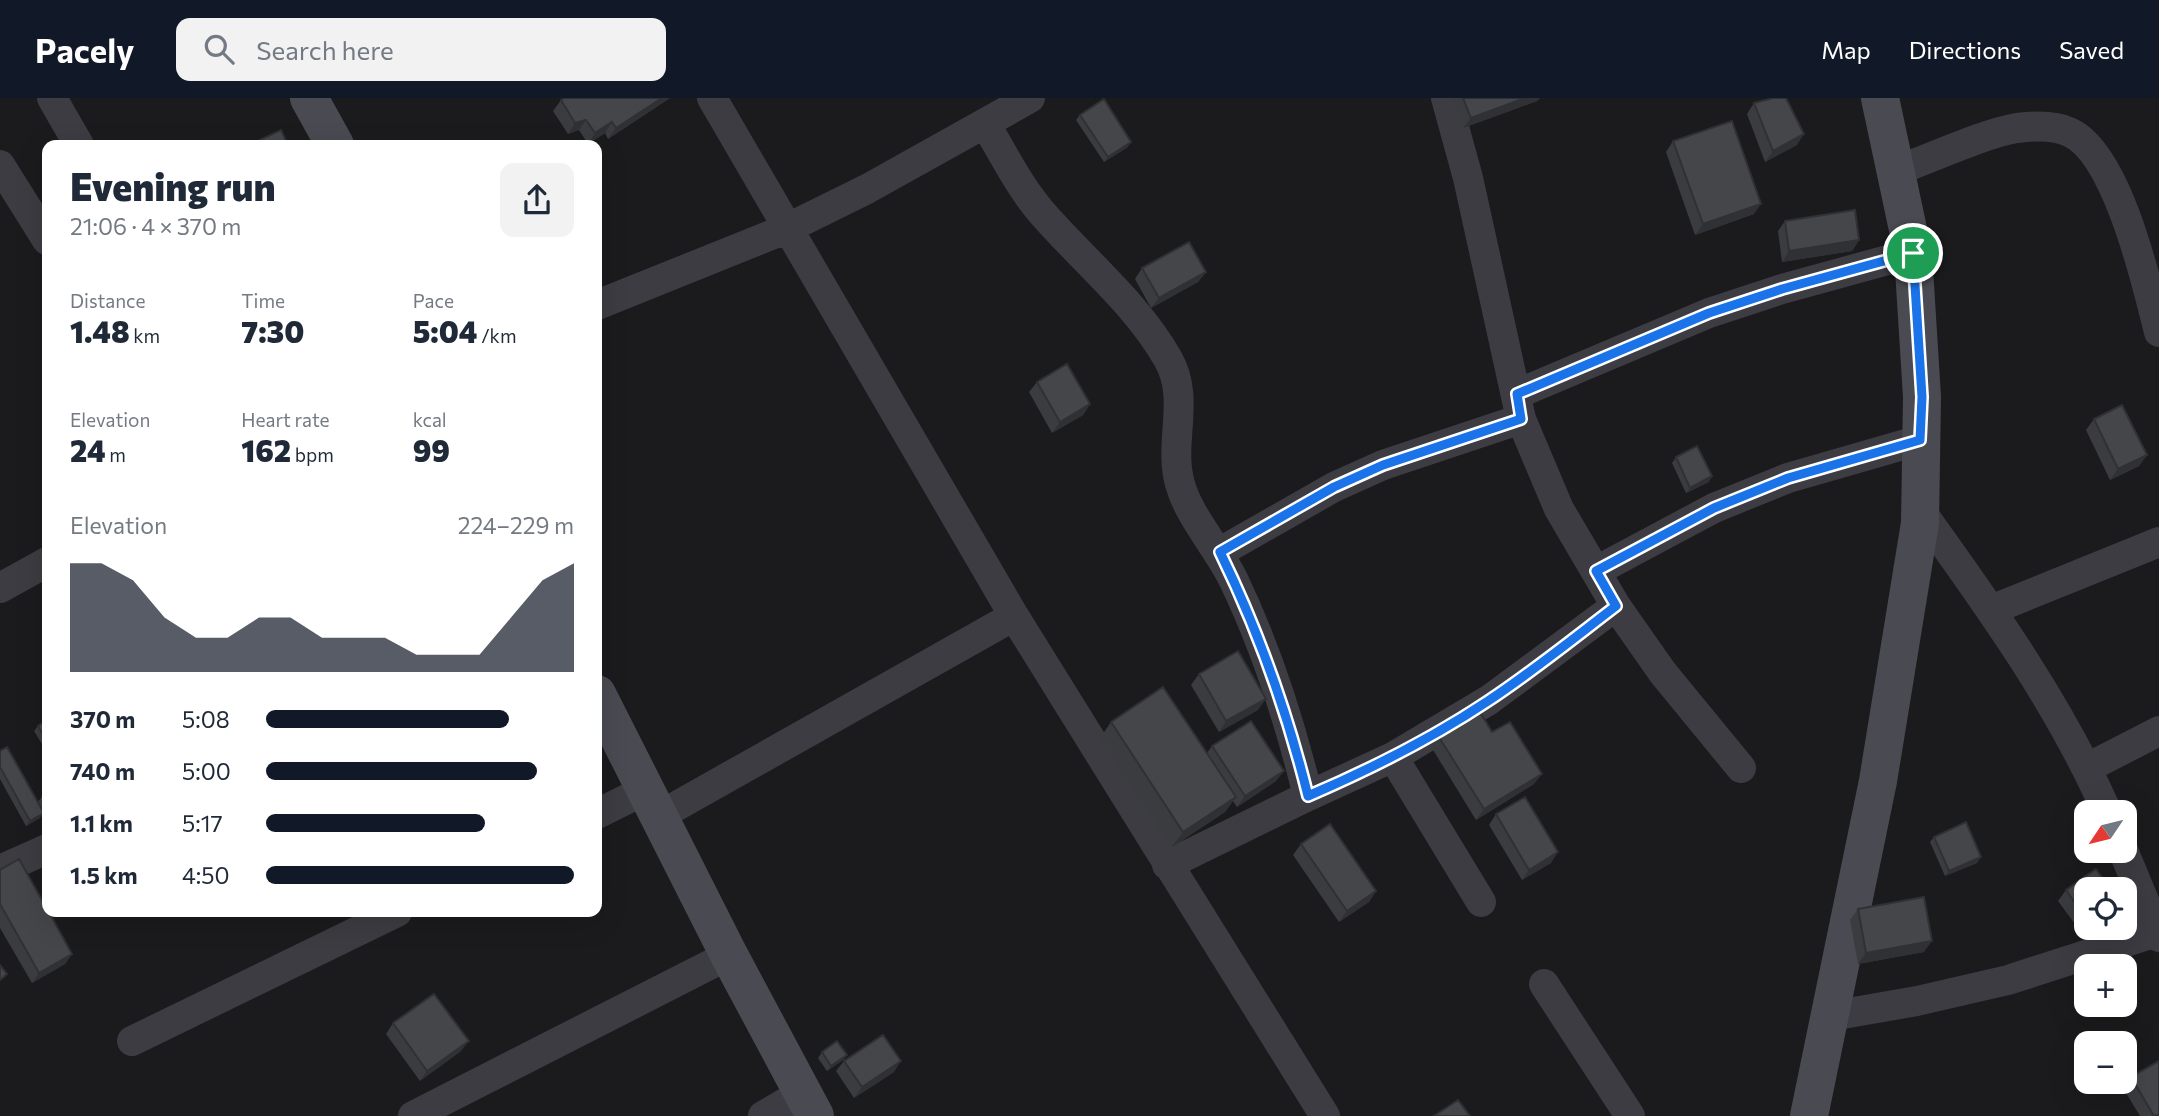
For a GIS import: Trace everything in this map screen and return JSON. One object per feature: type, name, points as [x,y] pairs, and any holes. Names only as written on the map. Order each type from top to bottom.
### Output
[{"type":"street","points":[[52,98],[76,140]]},
{"type":"street","points":[[309,98],[332,140]]},
{"type":"street","points":[[712,98],[1014,616],[1325,1116]]},
{"type":"street","points":[[602,303],[786,229],[986,125],[1030,98]]},
{"type":"street","points":[[1446,98],[1468,178],[1519,407],[1559,509],[1616,606],[1663,673],[1741,768]]},
{"type":"street","points":[[1809,1116],[1878,780],[1920,510],[1922,397],[1913,253],[1881,98]]},
{"type":"street","points":[[986,125],[1041,212],[1122,300],[1169,360],[1180,389],[1177,460],[1180,484],[1192,511],[1220,552],[1254,623],[1274,674],[1308,796]]},
{"type":"street","points":[[1896,171],[2013,128],[2041,126],[2070,132],[2091,148],[2109,174],[2130,231],[2159,332]]},
{"type":"street","points":[[0,165],[42,232]]},
{"type":"street","points":[[1220,552],[1359,476],[1519,407],[1709,313],[1782,289],[1913,253]]},
{"type":"street","points":[[1596,571],[1689,520],[1788,478],[1920,440]]},
{"type":"street","points":[[1920,510],[2021,653],[2087,768],[2102,800]]},
{"type":"street","points":[[1991,610],[2159,542]]},
{"type":"street","points":[[0,588],[42,565]]},
{"type":"street","points":[[1167,865],[1393,757],[1489,700],[1616,606]]},
{"type":"street","points":[[602,813],[652,803],[1014,616]]},
{"type":"street","points":[[602,704],[729,955],[809,1105],[763,1116]]},
{"type":"street","points":[[2087,768],[2159,731]]},
{"type":"street","points":[[1393,757],[1481,902]]},
{"type":"street","points":[[0,870],[42,851]]},
{"type":"street","points":[[1830,1016],[1917,1001],[2008,980],[2158,934],[2128,863]]},
{"type":"street","points":[[132,1041],[387,917]]},
{"type":"street","points":[[412,1116],[729,955]]},
{"type":"street","points":[[1544,984],[1630,1116]]},
{"type":"building","points":[[662,98],[616,128],[612,122],[595,133],[586,120],[575,123],[561,100]]},
{"type":"building","points":[[1463,98],[1525,98],[1471,118]]},
{"type":"building","points":[[1786,98],[1804,134],[1773,151],[1754,103]]},
{"type":"building","points":[[1104,99],[1131,142],[1108,157],[1080,115]]},
{"type":"building","points":[[1732,121],[1761,204],[1703,224],[1673,141]]},
{"type":"building","points":[[281,130],[286,140],[260,140]]},
{"type":"building","points":[[1855,210],[1859,240],[1789,251],[1785,221]]},
{"type":"building","points":[[1189,242],[1206,272],[1159,298],[1142,268]]},
{"type":"building","points":[[1067,364],[1090,404],[1060,422],[1037,382]]},
{"type":"building","points":[[2122,405],[2147,455],[2118,469],[2094,419]]},
{"type":"building","points":[[1697,446],[1712,476],[1690,488],[1676,457]]},
{"type":"building","points":[[1238,651],[1266,699],[1226,721],[1199,674]]},
{"type":"building","points":[[1163,687],[1236,797],[1183,832],[1111,722]]},
{"type":"building","points":[[1478,709],[1492,732],[1510,722],[1542,774],[1484,809],[1437,734]]},
{"type":"building","points":[[1251,721],[1284,771],[1245,796],[1212,746]]},
{"type":"building","points":[[7,747],[42,809],[42,814],[30,821],[0,767],[0,751]]},
{"type":"building","points":[[1525,797],[1558,852],[1529,870],[1496,814]]},
{"type":"building","points":[[1966,822],[1981,857],[1949,871],[1934,837]]},
{"type":"building","points":[[1330,824],[1376,891],[1347,911],[1301,844]]},
{"type":"building","points":[[19,859],[42,900],[42,917],[52,917],[72,954],[39,973],[0,904],[0,870]]},
{"type":"building","points":[[2096,869],[2102,877],[2085,877]]},
{"type":"building","points":[[2074,884],[2074,901],[2066,890]]},
{"type":"building","points":[[1924,897],[1932,941],[1866,953],[1858,909]]},
{"type":"building","points":[[0,965],[7,974],[0,980]]},
{"type":"building","points":[[434,994],[469,1041],[427,1071],[393,1023]]},
{"type":"building","points":[[883,1035],[901,1061],[862,1087],[844,1061]]},
{"type":"building","points":[[837,1041],[847,1055],[831,1066],[822,1052]]},
{"type":"building","points":[[2159,1061],[2159,1115],[2154,1116],[2137,1087],[2137,1074]]},
{"type":"building","points":[[1458,1100],[1470,1116],[1434,1116]]},
{"type":"route","points":[[1913,253],[1922,397],[1920,440],[1788,478],[1714,508],[1596,571],[1616,606],[1529,672],[1457,721],[1393,757],[1308,796],[1274,674],[1254,623],[1220,552],[1334,487],[1383,465],[1521,419],[1517,394],[1709,313],[1782,289],[1913,253]]}]
